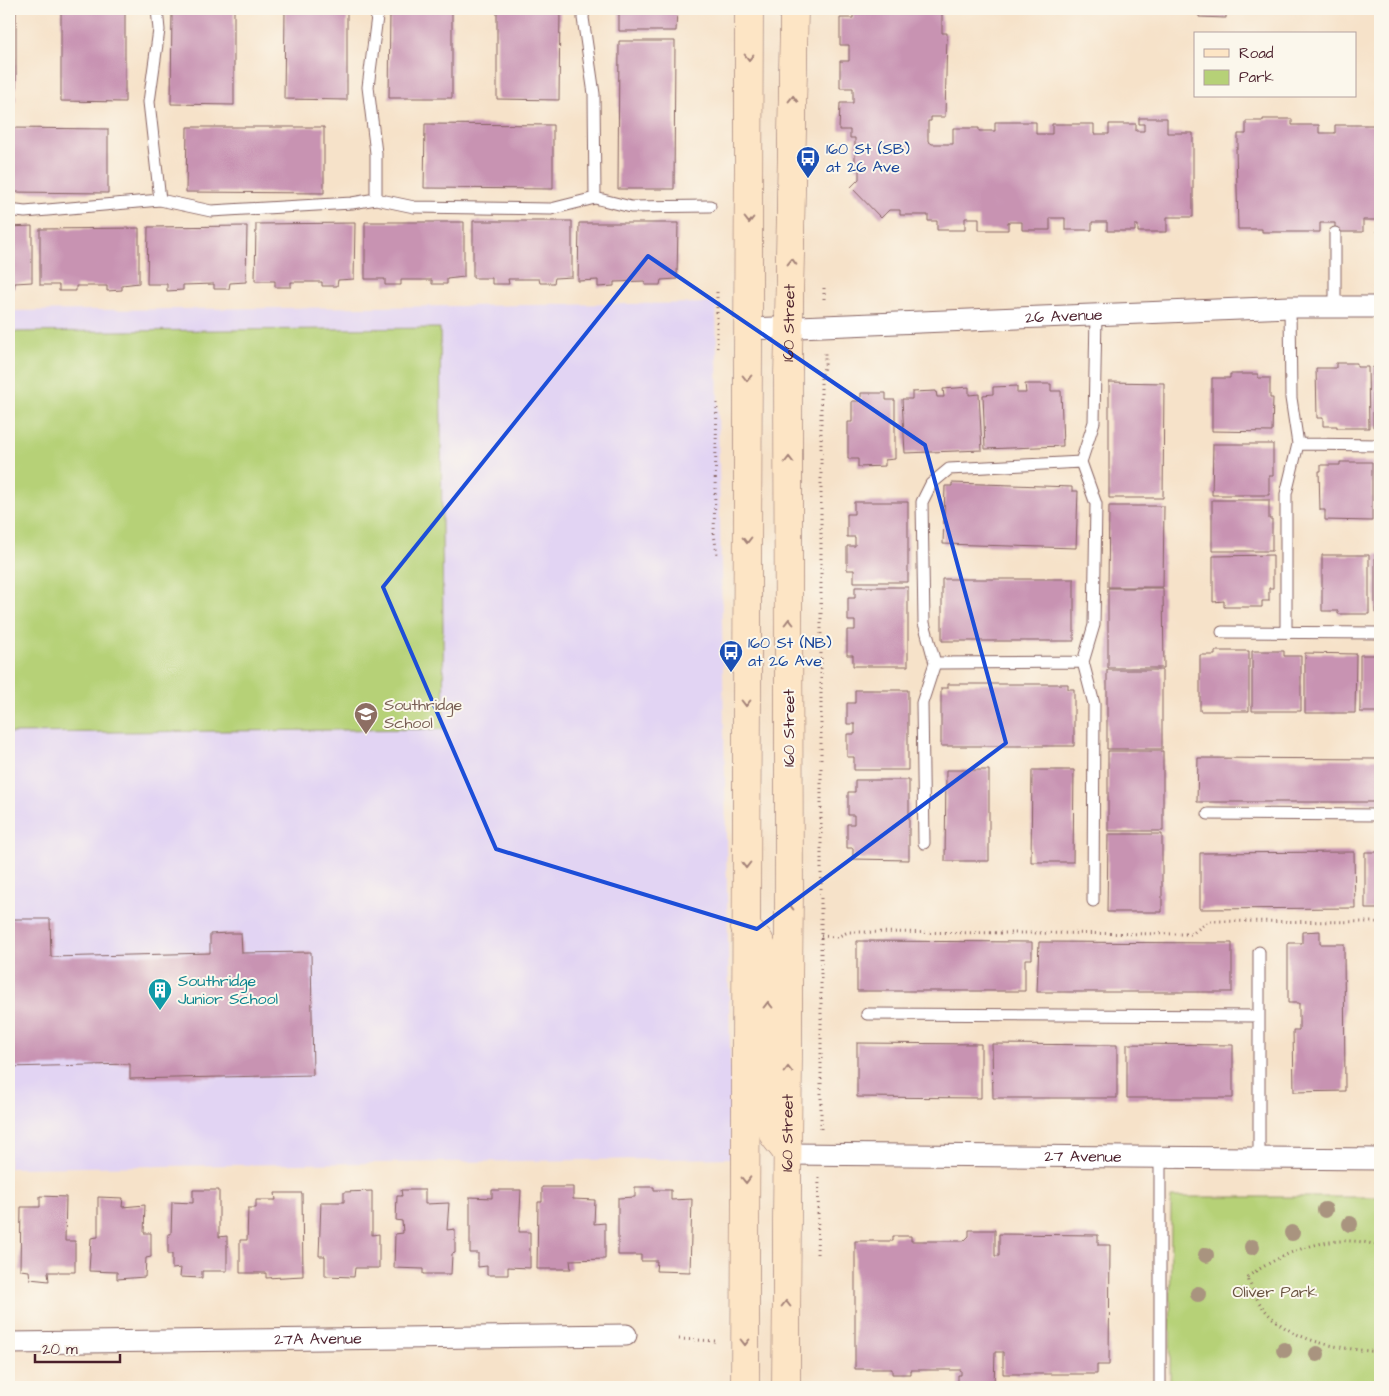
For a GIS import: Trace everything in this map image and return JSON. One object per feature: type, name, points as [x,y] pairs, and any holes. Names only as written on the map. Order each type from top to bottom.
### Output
[{"type":"main road","points":[[745,1387],[749,9]]},
{"type":"main road","name":"160 Street","points":[[786,1387],[790,328],[794,9]]},
{"type":"main road","points":[[745,928],[759,940],[768,960],[767,1115],[774,1136],[787,1154]]},
{"type":"street","name":"26 Avenue","points":[[748,329],[1290,307],[1380,307]]},
{"type":"street","name":"27 Avenue","points":[[787,1154],[1380,1159]]},
{"type":"street","name":"27A Avenue","points":[[9,1343],[626,1336]]},
{"type":"lane","points":[[158,9],[159,30],[148,102],[160,200]]},
{"type":"lane","points":[[376,199],[376,153],[368,87],[378,9]]},
{"type":"lane","points":[[584,9],[583,18],[594,94],[594,198]]},
{"type":"lane","points":[[9,210],[25,212],[160,200],[211,211],[352,203],[376,199],[414,207],[551,209],[594,198],[632,207],[710,206]]},
{"type":"lane","points":[[1335,233],[1335,307]]},
{"type":"lane","points":[[1286,632],[1286,494],[1298,444],[1291,398],[1290,307]]},
{"type":"lane","points":[[1093,901],[1094,704],[1083,662],[1094,625],[1096,504],[1081,462],[1094,422],[1096,315]]},
{"type":"lane","points":[[1298,444],[1380,445]]},
{"type":"lane","points":[[924,843],[922,703],[935,663],[924,623],[922,502],[931,484],[949,470],[1081,462]]},
{"type":"lane","points":[[1222,632],[1380,633]]},
{"type":"lane","points":[[935,663],[1083,662]]},
{"type":"lane","points":[[1208,814],[1380,815]]},
{"type":"lane","points":[[1259,952],[1259,1158]]},
{"type":"lane","points":[[867,1014],[1258,1016]]},
{"type":"lane","points":[[1160,1156],[1160,1387]]},
{"type":"path","points":[[717,292],[718,358]]},
{"type":"path","points":[[821,1127],[821,378],[825,364]]},
{"type":"path","points":[[821,936],[837,937],[848,932],[1192,934],[1208,921],[1380,922]]},
{"type":"path","points":[[1380,1246],[1334,1241],[1298,1249],[1272,1259],[1247,1277],[1259,1302],[1284,1327],[1305,1340],[1380,1352]]},
{"type":"path","points":[[679,1339],[716,1341]]},
{"type":"highlighted area","points":[[648,256],[925,445],[1006,743],[757,929],[496,849],[383,587]]},
{"type":"shaded area","name":"Southridge School","points":[[716,303],[732,1158],[9,1168],[9,311]]},
{"type":"green space","points":[[440,328],[444,729],[9,733],[9,332]]},
{"type":"green space","name":"Oliver Park","points":[[1171,1197],[1380,1197],[1380,1387],[1170,1387]]},
{"type":"building","points":[[9,9],[16,9],[16,101],[9,101]]},
{"type":"building","points":[[61,9],[125,9],[125,102],[61,101]]},
{"type":"building","points":[[172,9],[234,9],[234,105],[171,104]]},
{"type":"building","points":[[285,9],[347,9],[347,100],[284,99]]},
{"type":"building","points":[[390,9],[452,9],[452,98],[389,98]]},
{"type":"building","points":[[497,9],[560,9],[559,100],[497,99]]},
{"type":"building","points":[[619,9],[677,9],[676,31],[619,31]]},
{"type":"building","points":[[853,9],[942,9],[942,33],[947,33],[945,117],[931,117],[931,121],[928,121],[928,141],[932,144],[953,144],[953,128],[979,128],[979,131],[995,131],[995,122],[1036,122],[1036,134],[1052,134],[1052,124],[1094,124],[1094,134],[1109,134],[1109,124],[1136,124],[1136,131],[1144,131],[1144,124],[1139,124],[1139,118],[1167,118],[1167,133],[1193,133],[1193,217],[1167,217],[1167,232],[1138,232],[1138,225],[1135,225],[1135,231],[1107,231],[1107,222],[1092,222],[1092,230],[1065,230],[1065,218],[1050,218],[1050,230],[1022,230],[1022,222],[1008,222],[1008,230],[979,230],[979,218],[965,218],[965,230],[937,230],[937,221],[928,221],[928,215],[900,215],[900,210],[889,210],[881,218],[851,187],[859,179],[859,169],[855,169],[855,138],[850,138],[850,130],[839,130],[840,103],[853,103],[853,88],[840,88],[840,61],[849,61],[849,45],[840,45],[840,18],[853,18]]},
{"type":"building","points":[[1199,9],[1226,9],[1226,18],[1199,17]]},
{"type":"building","points":[[619,41],[675,41],[674,189],[618,189]]},
{"type":"building","points":[[1263,119],[1292,119],[1292,125],[1319,125],[1319,133],[1335,133],[1335,125],[1376,125],[1376,132],[1380,132],[1380,232],[1377,232],[1377,220],[1363,220],[1363,232],[1335,232],[1335,223],[1320,223],[1320,232],[1262,232],[1262,229],[1238,229],[1236,148],[1238,148],[1238,134],[1246,134],[1246,121],[1263,121]]},
{"type":"building","points":[[425,124],[553,125],[553,189],[424,188]]},
{"type":"building","points":[[187,127],[324,127],[324,193],[186,192]]},
{"type":"building","points":[[9,128],[108,129],[108,193],[9,192]]},
{"type":"building","points":[[473,221],[572,221],[572,277],[555,278],[554,283],[540,283],[539,279],[508,279],[509,284],[492,284],[492,278],[473,278]]},
{"type":"building","points":[[365,222],[464,222],[464,277],[447,279],[447,284],[432,284],[432,280],[401,280],[401,285],[385,285],[385,279],[365,279]]},
{"type":"building","points":[[355,223],[354,279],[338,280],[337,286],[322,286],[322,282],[291,282],[291,287],[275,287],[275,281],[255,281],[256,224]]},
{"type":"building","points":[[579,223],[678,223],[677,279],[661,280],[660,285],[645,285],[645,281],[614,282],[614,286],[598,287],[598,280],[578,281]]},
{"type":"building","points":[[32,226],[32,282],[15,283],[14,289],[9,289],[9,227]]},
{"type":"building","points":[[247,226],[246,282],[230,283],[229,289],[214,289],[214,284],[183,285],[183,290],[167,291],[167,284],[147,284],[148,227]]},
{"type":"building","points":[[139,228],[139,283],[122,285],[122,290],[107,291],[107,286],[76,286],[76,291],[59,291],[59,285],[40,285],[40,229]]},
{"type":"building","points":[[1336,363],[1357,363],[1357,367],[1368,367],[1369,428],[1323,426],[1323,418],[1317,418],[1316,368],[1336,368]]},
{"type":"building","points":[[1373,367],[1380,367],[1380,427],[1373,427]]},
{"type":"building","points":[[1230,374],[1258,374],[1258,378],[1270,378],[1270,398],[1273,398],[1272,432],[1212,431],[1212,378],[1230,378]]},
{"type":"building","points":[[1109,382],[1164,383],[1163,498],[1109,498]]},
{"type":"building","points":[[1025,384],[1051,384],[1051,391],[1061,391],[1063,446],[985,449],[983,395],[993,394],[993,387],[1017,386],[1017,393],[1026,393]]},
{"type":"building","points":[[969,387],[969,395],[979,394],[982,450],[905,453],[902,399],[912,399],[912,392],[936,391],[937,397],[944,397],[943,389]]},
{"type":"building","points":[[861,393],[886,393],[886,400],[895,400],[895,459],[885,460],[885,466],[858,467],[858,459],[848,459],[848,422],[852,422],[852,401],[861,401]]},
{"type":"building","points":[[1213,444],[1273,444],[1273,476],[1269,476],[1269,495],[1212,495]]},
{"type":"building","points":[[1376,461],[1380,461],[1380,520],[1376,520]]},
{"type":"building","points":[[1340,462],[1372,462],[1372,521],[1325,520],[1325,510],[1320,510],[1319,471],[1321,471],[1321,465],[1340,465]]},
{"type":"building","points":[[952,483],[1072,487],[1072,491],[1078,491],[1076,548],[943,544],[945,486],[952,486]]},
{"type":"building","points":[[1212,500],[1269,500],[1269,519],[1272,519],[1272,551],[1212,551]]},
{"type":"building","points":[[854,502],[908,502],[908,582],[854,582],[854,570],[847,570],[847,546],[855,546],[855,537],[847,537],[847,514],[854,514]]},
{"type":"building","points":[[1109,506],[1164,506],[1163,587],[1108,587]]},
{"type":"building","points":[[1375,554],[1380,554],[1380,613],[1375,613]]},
{"type":"building","points":[[1273,555],[1273,588],[1269,588],[1269,601],[1262,601],[1262,607],[1224,607],[1224,601],[1213,602],[1213,556]]},
{"type":"building","points":[[1322,555],[1369,555],[1369,614],[1338,614],[1338,611],[1322,611]]},
{"type":"building","points":[[942,579],[1074,579],[1074,641],[942,641]]},
{"type":"building","points":[[855,587],[908,587],[908,666],[853,666],[853,655],[847,655],[847,630],[855,630],[855,621],[848,621],[848,598],[855,598]]},
{"type":"building","points":[[1108,588],[1163,588],[1164,668],[1108,668]]},
{"type":"building","points":[[1215,651],[1249,651],[1249,711],[1200,711],[1200,655],[1215,655]]},
{"type":"building","points":[[1252,651],[1284,651],[1284,656],[1301,656],[1301,711],[1252,711]]},
{"type":"building","points":[[1305,653],[1356,654],[1355,713],[1305,713]]},
{"type":"building","points":[[1360,655],[1380,655],[1380,712],[1360,712]]},
{"type":"building","points":[[1107,670],[1162,670],[1162,749],[1107,749]]},
{"type":"building","points":[[948,684],[1068,684],[1068,689],[1074,689],[1074,746],[941,746],[941,688],[948,688]]},
{"type":"building","points":[[855,690],[908,690],[908,770],[854,770],[854,757],[847,757],[847,734],[855,734],[855,724],[847,724],[847,703],[855,703]]},
{"type":"building","points":[[1108,751],[1163,751],[1163,831],[1108,831]]},
{"type":"building","points":[[1198,758],[1380,759],[1380,802],[1197,802]]},
{"type":"building","points":[[946,770],[989,770],[989,861],[945,861]]},
{"type":"building","points":[[1032,770],[1074,770],[1073,862],[1031,862]]},
{"type":"building","points":[[855,780],[909,780],[909,860],[853,859],[853,848],[847,848],[847,824],[854,824],[854,815],[848,815],[848,792],[855,792]]},
{"type":"building","points":[[1108,834],[1162,834],[1162,912],[1107,912]]},
{"type":"building","points":[[1354,852],[1355,908],[1200,909],[1200,853]]},
{"type":"building","points":[[1365,852],[1380,852],[1380,909],[1365,909]]},
{"type":"building","name":"Southridge Junior School","points":[[9,919],[50,919],[51,957],[210,953],[210,934],[228,933],[241,933],[242,953],[311,952],[313,1075],[130,1079],[130,1064],[9,1067]]},
{"type":"building","points":[[1320,931],[1320,944],[1344,944],[1345,1091],[1294,1092],[1293,1030],[1299,1030],[1299,1003],[1288,1003],[1288,943],[1302,943],[1302,932]]},
{"type":"building","points":[[857,941],[1032,942],[1032,959],[1025,959],[1025,991],[857,991]]},
{"type":"building","points":[[1039,942],[1232,943],[1232,992],[1037,992]]},
{"type":"building","points":[[857,1043],[981,1044],[981,1098],[857,1097]]},
{"type":"building","points":[[992,1044],[1117,1045],[1117,1098],[993,1098]]},
{"type":"building","points":[[1127,1044],[1233,1045],[1233,1098],[1127,1098]]},
{"type":"building","points":[[542,1187],[573,1187],[573,1199],[595,1200],[594,1224],[605,1223],[605,1259],[570,1260],[571,1269],[537,1269],[538,1202],[542,1202]]},
{"type":"building","points":[[635,1187],[654,1187],[654,1190],[671,1190],[671,1200],[692,1199],[690,1272],[656,1271],[657,1261],[641,1261],[641,1255],[618,1255],[618,1198],[635,1197]]},
{"type":"building","points":[[193,1190],[219,1190],[219,1237],[227,1236],[227,1271],[202,1271],[202,1278],[180,1277],[181,1268],[172,1269],[172,1254],[168,1254],[168,1234],[171,1234],[172,1202],[193,1203]]},
{"type":"building","points":[[401,1190],[425,1190],[425,1204],[449,1203],[447,1230],[455,1229],[455,1253],[452,1254],[451,1274],[423,1274],[423,1269],[394,1268],[395,1234],[403,1233],[402,1221],[396,1220],[397,1196],[402,1196]]},
{"type":"building","points":[[492,1190],[521,1190],[519,1232],[530,1232],[530,1268],[508,1267],[508,1275],[487,1275],[487,1266],[478,1267],[478,1253],[470,1253],[470,1197],[492,1198]]},
{"type":"building","points":[[372,1191],[372,1235],[379,1234],[379,1268],[355,1268],[354,1277],[325,1276],[325,1256],[319,1256],[321,1202],[344,1202],[344,1192]]},
{"type":"building","points":[[275,1193],[302,1193],[303,1276],[266,1278],[266,1273],[240,1273],[240,1240],[247,1240],[248,1208],[256,1208],[256,1200],[276,1200]]},
{"type":"building","points":[[40,1196],[66,1197],[65,1241],[75,1241],[75,1272],[48,1272],[49,1281],[30,1279],[29,1271],[20,1270],[21,1207],[40,1207]]},
{"type":"building","points":[[98,1197],[123,1198],[122,1207],[145,1205],[144,1233],[151,1233],[151,1257],[146,1258],[145,1277],[117,1279],[117,1272],[89,1271],[91,1238],[98,1237]]},
{"type":"building","points":[[969,1230],[995,1230],[995,1256],[999,1256],[999,1234],[1098,1235],[1098,1245],[1110,1245],[1109,1365],[1097,1365],[1097,1374],[1003,1374],[1003,1352],[995,1352],[994,1387],[958,1387],[958,1375],[961,1375],[961,1370],[911,1370],[911,1374],[892,1374],[892,1369],[855,1369],[855,1241],[893,1241],[893,1236],[911,1236],[911,1241],[964,1241],[969,1236]]},
{"type":"place","name":"160 St (SB) at 26 Ave","points":[[808,179]]},
{"type":"place","name":"160 St (NB) at 26 Ave","points":[[731,673]]},
{"type":"place","name":"Southridge School","points":[[366,735]]},
{"type":"place","name":"Southridge Junior School","points":[[160,1011]]}]
